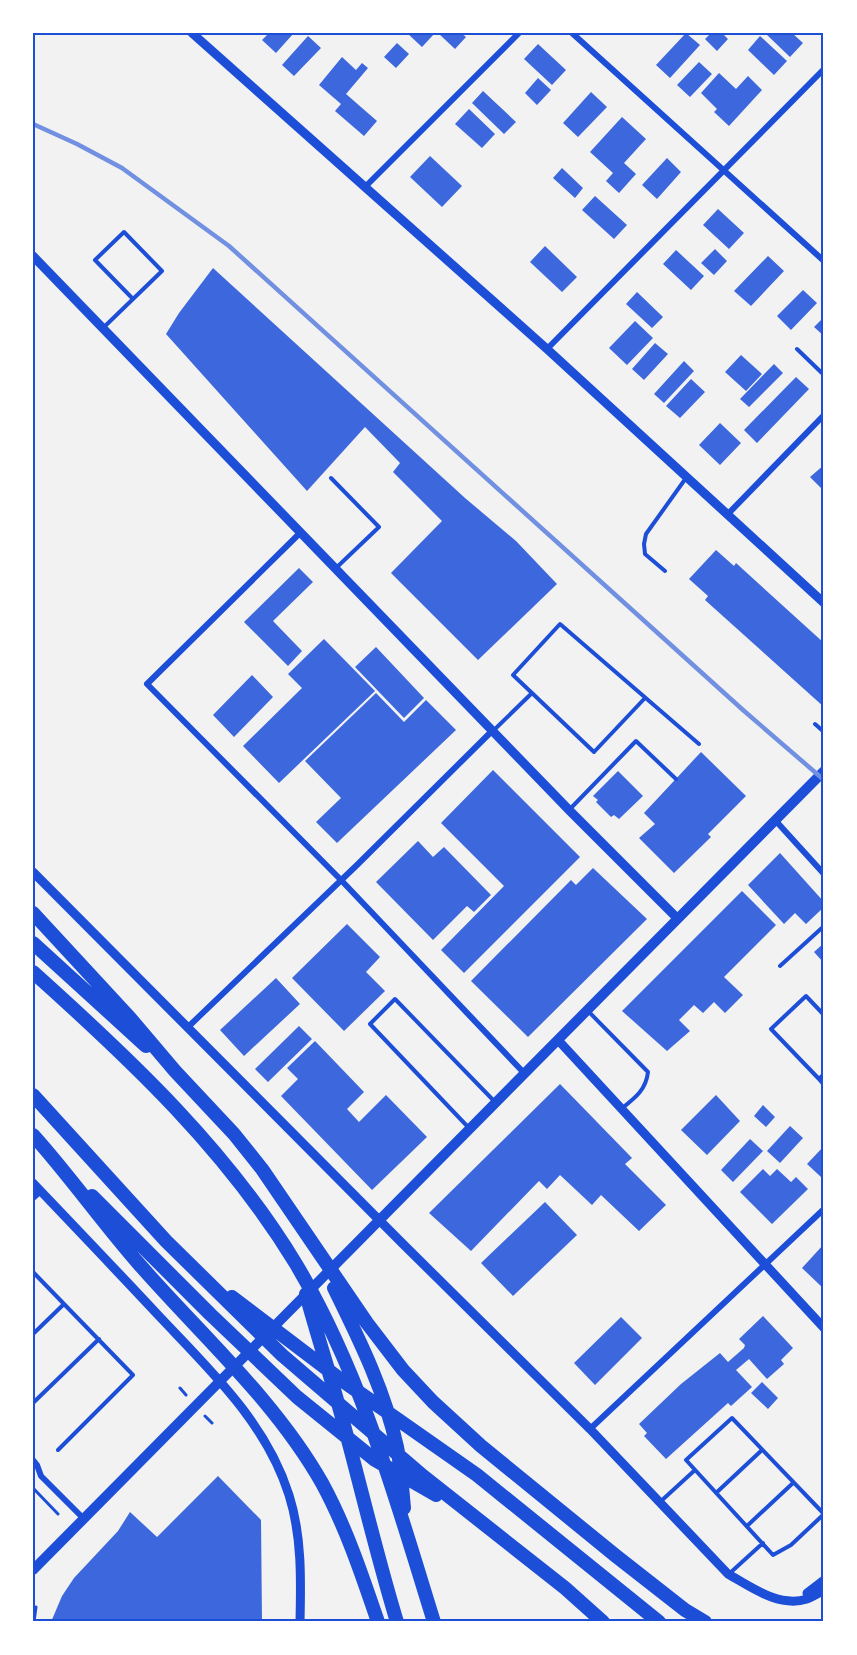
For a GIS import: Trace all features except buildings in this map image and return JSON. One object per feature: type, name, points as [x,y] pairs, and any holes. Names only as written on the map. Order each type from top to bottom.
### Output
[{"type":"highway","points":[[33,913],[234,1134],[262,1169],[318,1253],[361,1327],[433,1402],[481,1446],[616,1556],[685,1610],[705,1622]]},
{"type":"highway","points":[[33,943],[123,1027],[175,1071]]},
{"type":"highway","points":[[33,972],[86,1020],[197,1130],[230,1169],[279,1238],[301,1274],[338,1346],[381,1453],[434,1622]]},
{"type":"highway","points":[[33,1095],[187,1263],[298,1369],[423,1476],[565,1588],[603,1622]]},
{"type":"highway","points":[[33,1135],[64,1170],[297,1396],[375,1460],[467,1511]]},
{"type":"highway","points":[[64,1170],[109,1230],[251,1386],[286,1430],[321,1482],[340,1519],[378,1622]]},
{"type":"highway","points":[[187,1263],[348,1384],[477,1474],[659,1622]]},
{"type":"highway","points":[[301,1274],[397,1622]]},
{"type":"highway","points":[[361,1327],[397,1449],[409,1545]]},
{"type":"main road","points":[[33,1570],[824,771]]},
{"type":"street","points":[[192,33],[547,349],[823,601]]},
{"type":"street","points":[[365,187],[519,33]]},
{"type":"street","points":[[572,33],[824,261]]},
{"type":"street","points":[[547,349],[824,69]]},
{"type":"street","points":[[33,256],[569,810],[677,918]]},
{"type":"street","points":[[727,515],[824,415]]},
{"type":"street","points":[[300,533],[147,684],[341,880],[525,1074]]},
{"type":"street","points":[[187,1028],[493,730]]},
{"type":"street","points":[[775,820],[824,874]]},
{"type":"street","points":[[33,872],[590,1429],[728,1574],[778,1600],[806,1599],[824,1590]]},
{"type":"street","points":[[558,1040],[824,1328]]},
{"type":"street","points":[[33,1183],[220,1381],[249,1416],[272,1454],[289,1495],[299,1551],[300,1622]]},
{"type":"street","points":[[33,1198],[41,1191]]},
{"type":"street","points":[[590,1429],[824,1209]]},
{"type":"street","points":[[33,1460],[41,1476]]},
{"type":"street","points":[[33,1473],[41,1476],[84,1519]]},
{"type":"street","points":[[795,1600],[824,1580]]},
{"type":"lane","points":[[103,328],[134,299],[162,271],[123,232],[95,260],[134,299]]},
{"type":"lane","points":[[797,349],[824,375]]},
{"type":"lane","points":[[665,571],[645,554],[646,534],[686,477]]},
{"type":"lane","points":[[330,478],[379,527],[335,568]]},
{"type":"lane","points":[[645,698],[594,752],[513,675],[560,624],[699,744]]},
{"type":"lane","points":[[493,730],[532,693]]},
{"type":"lane","points":[[815,724],[824,732]]},
{"type":"lane","points":[[569,810],[636,741],[676,779]]},
{"type":"lane","points":[[780,966],[824,926]]},
{"type":"lane","points":[[824,1015],[806,996],[771,1029],[824,1085]]},
{"type":"lane","points":[[471,1129],[370,1024],[395,999],[496,1103]]},
{"type":"lane","points":[[587,1011],[648,1072],[647,1083],[638,1095],[621,1109]]},
{"type":"lane","points":[[819,1079],[824,1074]]},
{"type":"lane","points":[[33,1272],[133,1375],[58,1450]]},
{"type":"lane","points":[[33,1334],[64,1304]]},
{"type":"lane","points":[[33,1403],[99,1339]]},
{"type":"lane","points":[[732,1418],[762,1450],[824,1514],[790,1545],[773,1555],[686,1460],[732,1418]]},
{"type":"lane","points":[[716,1493],[762,1450]]},
{"type":"lane","points":[[660,1503],[695,1470]]},
{"type":"lane","points":[[747,1526],[794,1483]]},
{"type":"lane","points":[[728,1574],[762,1543]]},
{"type":"path","points":[[33,1488],[58,1514]]},
{"type":"path","points":[[34,1622],[36,1607]]},
{"type":"railway","points":[[33,124],[122,168],[229,246],[743,710],[824,780]]}]
